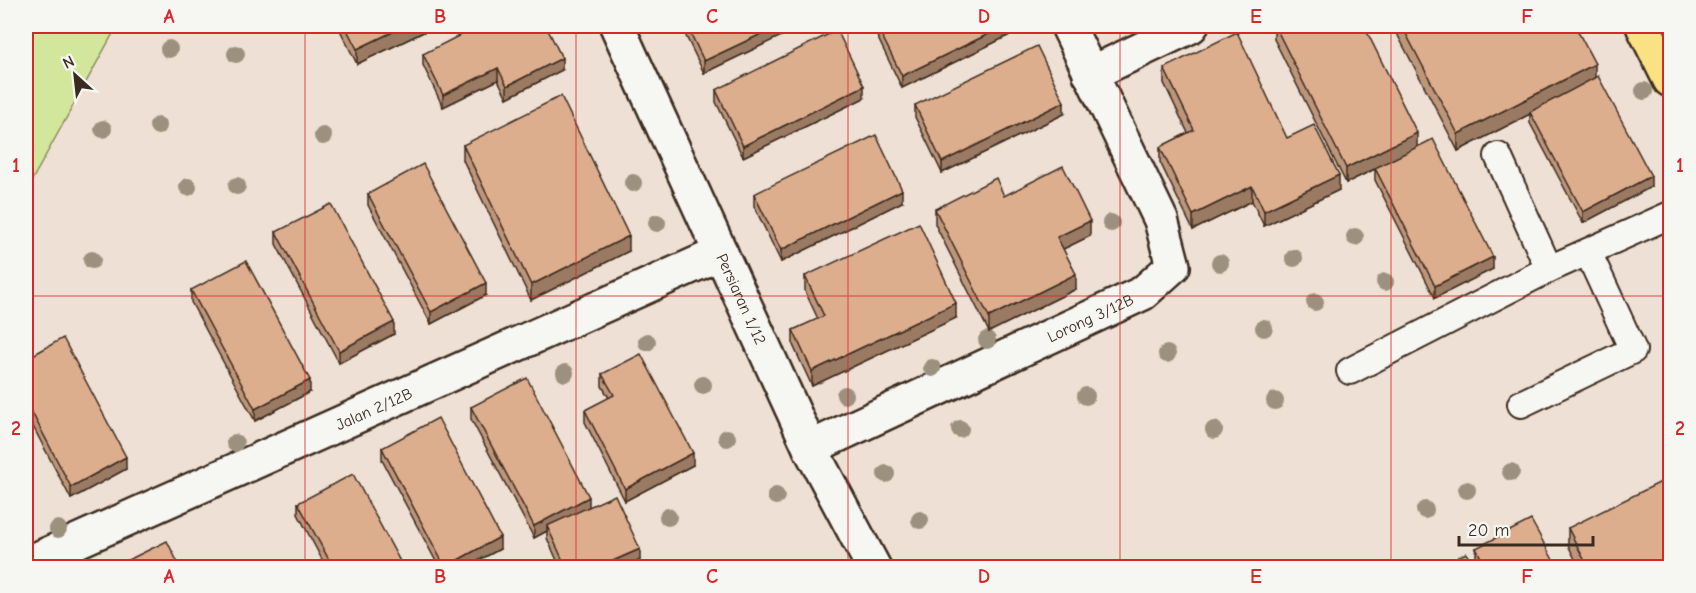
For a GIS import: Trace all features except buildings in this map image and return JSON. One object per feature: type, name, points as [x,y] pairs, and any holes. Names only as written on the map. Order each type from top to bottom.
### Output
[{"type":"main road","points":[[1643,26],[1671,80]]},
{"type":"street","name":"Persiaran 1/12","points":[[617,26],[810,448],[874,567]]},
{"type":"street","name":"Lorong 3/12B","points":[[810,448],[1143,293],[1173,266],[1161,220],[1068,26]]},
{"type":"street","points":[[1090,74],[1191,26]]},
{"type":"street","name":"Jalan 2/12B","points":[[26,564],[721,253]]},
{"type":"lane","points":[[1498,156],[1549,269]]},
{"type":"lane","points":[[1350,371],[1549,269],[1671,215]]},
{"type":"lane","points":[[1521,404],[1633,350],[1588,252]]},
{"type":"green space","points":[[26,26],[117,26],[26,191]]}]
